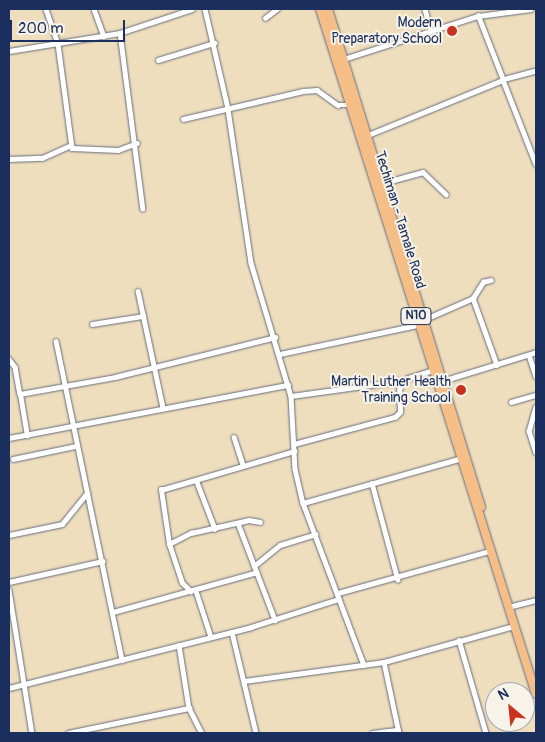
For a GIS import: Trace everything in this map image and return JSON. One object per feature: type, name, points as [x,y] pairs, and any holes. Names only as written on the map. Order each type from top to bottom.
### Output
[{"type":"highway","name":"Techiman - Tamale Road","points":[[320,9],[421,322],[442,381],[500,581],[536,694]]},
{"type":"highway","name":"Techiman - Tamale Road","points":[[328,9],[383,183],[421,322],[432,370],[459,459],[500,581]]},
{"type":"street","points":[[46,9],[58,44],[71,145],[80,152],[118,150],[137,143]]},
{"type":"street","points":[[94,9],[104,36]]},
{"type":"street","points":[[9,51],[120,33],[192,9]]},
{"type":"street","points":[[205,9],[228,109],[251,263],[275,337],[291,396],[294,451],[303,503],[364,665]]},
{"type":"street","points":[[265,18],[277,9]]},
{"type":"street","points":[[425,9],[432,30]]},
{"type":"street","points":[[344,59],[478,16],[531,9]]},
{"type":"street","points":[[478,16],[536,165]]},
{"type":"street","points":[[120,33],[137,143],[143,209]]},
{"type":"street","points":[[158,60],[214,43]]},
{"type":"street","points":[[368,135],[503,80],[536,71]]},
{"type":"street","points":[[183,119],[317,90],[338,105],[351,105]]},
{"type":"street","points":[[9,159],[42,158],[71,145]]},
{"type":"street","points":[[383,183],[423,172],[446,194]]},
{"type":"street","points":[[280,354],[421,322],[473,298],[483,282],[491,280]]},
{"type":"street","points":[[138,291],[163,408]]},
{"type":"street","points":[[473,298],[497,365]]},
{"type":"street","points":[[92,324],[143,316]]},
{"type":"street","points":[[20,394],[62,384],[155,367],[275,337]]},
{"type":"street","points":[[56,340],[62,384],[104,560],[122,660]]},
{"type":"street","points":[[442,381],[536,352]]},
{"type":"street","points":[[529,355],[536,376]]},
{"type":"street","points":[[9,359],[15,367],[27,436]]},
{"type":"street","points":[[291,396],[399,380],[432,370]]},
{"type":"street","points":[[294,444],[396,417],[400,412],[399,380]]},
{"type":"street","points":[[9,438],[288,385]]},
{"type":"street","points":[[511,402],[536,395]]},
{"type":"street","points":[[536,407],[529,430],[536,452]]},
{"type":"street","points":[[234,437],[243,465]]},
{"type":"street","points":[[13,459],[76,446]]},
{"type":"street","points":[[211,637],[194,591],[182,584],[169,544],[161,490],[197,482],[243,465],[294,451]]},
{"type":"street","points":[[303,503],[459,459]]},
{"type":"street","points":[[197,482],[215,529]]},
{"type":"street","points":[[372,483],[398,580]]},
{"type":"street","points":[[9,535],[62,524],[87,493]]},
{"type":"street","points":[[169,544],[238,523],[260,522]]},
{"type":"street","points":[[238,523],[275,620]]},
{"type":"street","points":[[254,566],[280,545],[315,534]]},
{"type":"street","points":[[9,688],[275,620],[339,596],[489,552]]},
{"type":"street","points":[[9,582],[104,560]]},
{"type":"street","points":[[113,612],[258,572]]},
{"type":"street","points":[[9,590],[32,733],[27,733]]},
{"type":"street","points":[[508,606],[536,600]]},
{"type":"street","points":[[244,681],[384,662],[514,626]]},
{"type":"street","points":[[232,632],[256,733]]},
{"type":"street","points":[[459,640],[486,733]]},
{"type":"street","points":[[179,645],[189,708],[202,733]]},
{"type":"street","points":[[372,733],[398,732],[384,662]]},
{"type":"street","points":[[528,672],[536,672]]},
{"type":"street","points":[[68,733],[189,708]]},
{"type":"place","name":"Modern Preparatory School","points":[[452,31]]},
{"type":"place","name":"Martin Luther Health Training School","points":[[461,390]]}]
